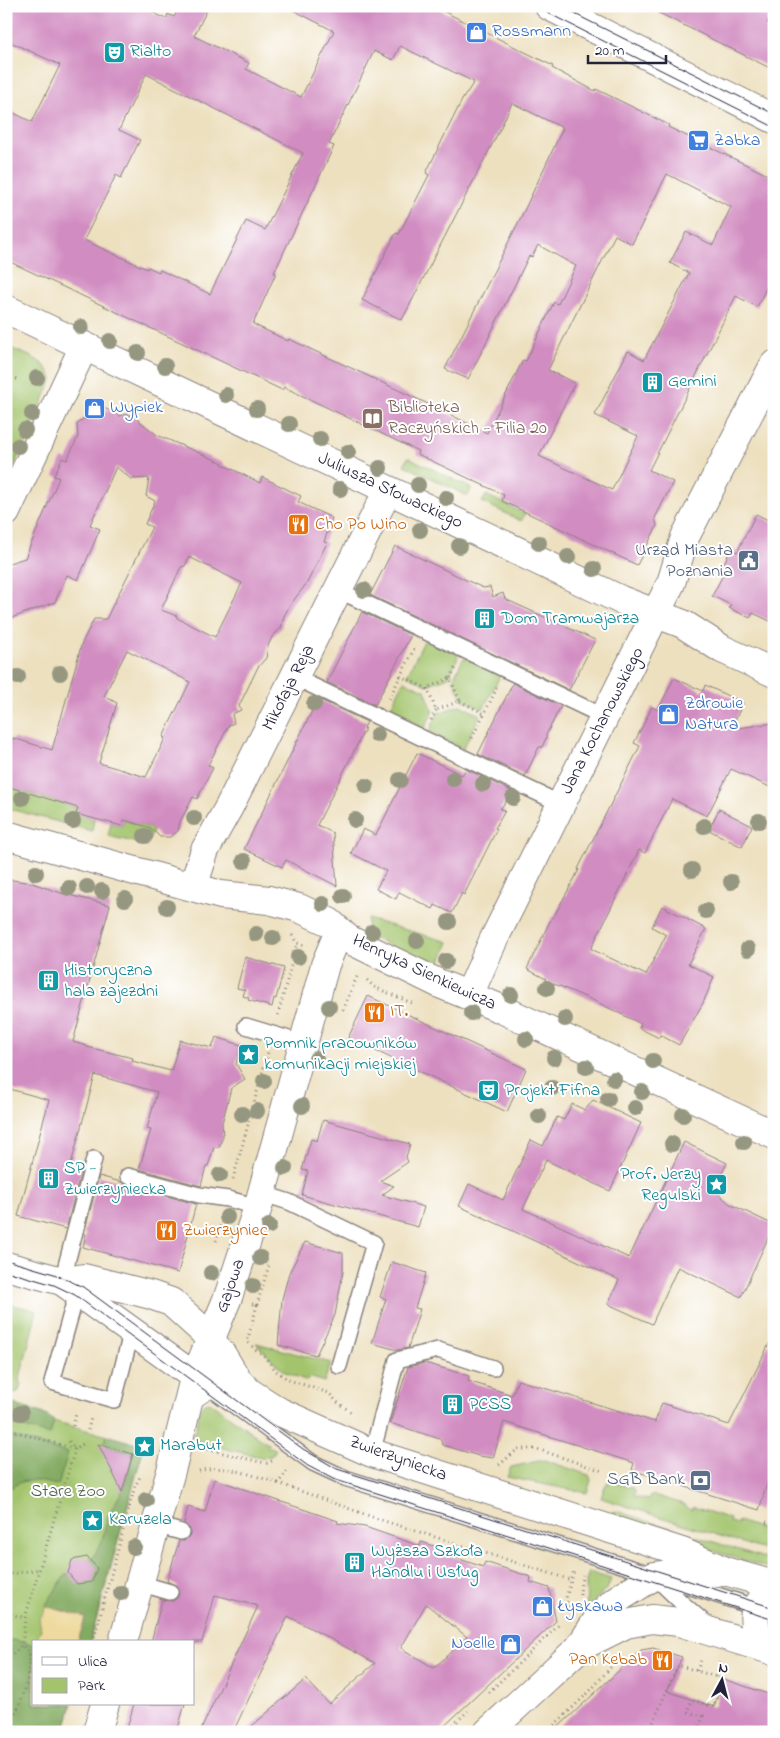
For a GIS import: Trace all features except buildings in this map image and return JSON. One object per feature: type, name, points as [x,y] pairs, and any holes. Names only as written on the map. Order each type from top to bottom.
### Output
[{"type":"street","points":[[549,6],[774,119]]},
{"type":"street","name":"Juliusza Słowackiego","points":[[6,310],[620,600],[688,626],[722,649],[774,673]]},
{"type":"street","points":[[6,512],[84,346]]},
{"type":"street","name":"Jana Kochanowskiego","points":[[469,995],[493,941],[671,583],[685,537],[774,365]]},
{"type":"street","name":"Mikołaja Reja","points":[[193,887],[206,850],[388,490]]},
{"type":"street","name":"Henryka Sienkiewicza","points":[[6,835],[221,895],[269,900],[299,908],[329,922],[348,939],[440,984],[469,995],[774,1135]]},
{"type":"street","name":"Gajowa","points":[[124,1640],[139,1583],[169,1528],[178,1443],[211,1340],[228,1297],[260,1200],[302,1043],[325,965],[339,931]]},
{"type":"street","name":"Zwierzyniecka","points":[[6,1266],[69,1286],[132,1330],[197,1386]]},
{"type":"street","name":"Zwierzyniecka","points":[[69,1286],[84,1278],[151,1294],[171,1302],[194,1321],[211,1340],[244,1387],[280,1412],[372,1453],[682,1552],[728,1572],[774,1585]]},
{"type":"street","points":[[197,1386],[218,1380],[244,1387]]},
{"type":"street","points":[[488,1732],[579,1648],[601,1614],[616,1600],[654,1576],[691,1571],[728,1572]]},
{"type":"street","points":[[768,1604],[754,1614],[755,1628],[768,1649]]},
{"type":"street","points":[[579,1648],[626,1624],[652,1619],[679,1622],[716,1646],[768,1649]]},
{"type":"street","points":[[98,1732],[104,1706]]},
{"type":"lane","points":[[338,590],[605,717]]},
{"type":"lane","points":[[294,677],[561,804]]},
{"type":"lane","points":[[246,1026],[302,1043]]},
{"type":"lane","points":[[94,1159],[52,1382],[114,1400],[132,1330]]},
{"type":"lane","points":[[128,1176],[198,1195],[289,1202],[374,1243],[339,1366]]},
{"type":"lane","points":[[372,1453],[397,1360],[438,1350],[493,1368]]},
{"type":"lane","points":[[197,1386],[276,1436],[312,1463],[345,1478],[654,1576],[768,1604]]},
{"type":"lane","points":[[244,1387],[276,1436]]},
{"type":"lane","points":[[654,1576],[682,1603],[716,1646]]},
{"type":"lane","points":[[139,1583],[170,1592]]},
{"type":"path","points":[[6,379],[17,379]]},
{"type":"path","points":[[380,718],[424,631]]},
{"type":"path","points":[[463,757],[507,670]]},
{"type":"path","points":[[400,676],[427,688],[436,710],[460,701]]},
{"type":"path","points":[[427,688],[450,678],[460,701],[484,714]]},
{"type":"path","points":[[215,1245],[297,943]]},
{"type":"path","points":[[73,1426],[76,1414]]},
{"type":"path","points":[[88,1430],[91,1418]]},
{"type":"path","points":[[6,1429],[75,1449]]},
{"type":"path","points":[[68,1440],[75,1449]]},
{"type":"path","points":[[178,1443],[260,1462],[268,1463],[278,1457]]},
{"type":"path","points":[[6,1661],[22,1645],[25,1618],[75,1449],[83,1444]]},
{"type":"path","points":[[278,1483],[293,1462]]},
{"type":"path","points":[[194,1472],[208,1468],[224,1468],[278,1483],[378,1518],[571,1580]]},
{"type":"path","points":[[766,1522],[774,1525]]},
{"type":"path","points":[[569,1615],[566,1598],[577,1563]]},
{"type":"path","points":[[6,1576],[40,1569]]},
{"type":"path","points":[[6,1613],[25,1618]]},
{"type":"path","points":[[6,1722],[9,1723],[15,1715],[25,1693],[30,1671],[29,1652],[22,1645]]},
{"type":"path","points":[[716,1646],[722,1662],[716,1677]]},
{"type":"path","points":[[697,1654],[702,1656],[698,1671]]},
{"type":"path","points":[[610,1655],[616,1661]]},
{"type":"path","points":[[547,1732],[589,1692],[622,1655]]},
{"type":"path","points":[[664,1732],[652,1726],[678,1665],[722,1680],[714,1707],[692,1700],[688,1712],[703,1716],[698,1732]]},
{"type":"green space","points":[[6,346],[41,363],[50,373],[52,380],[6,484]]},
{"type":"green space","points":[[408,457],[471,488],[468,496],[404,465]]},
{"type":"green space","points":[[486,495],[525,514],[521,521],[482,502]]},
{"type":"green space","points":[[425,639],[457,654],[458,657],[449,677],[427,685],[407,675]]},
{"type":"green space","points":[[466,658],[498,674],[499,678],[483,709],[462,699],[453,679],[463,659]]},
{"type":"green space","points":[[404,681],[425,690],[433,711],[424,730],[388,713]]},
{"type":"green space","points":[[460,705],[480,715],[463,749],[429,732],[438,713]]},
{"type":"green space","points":[[6,786],[78,808],[94,819],[92,831],[6,808]]},
{"type":"green space","points":[[124,820],[151,828],[153,831],[147,845],[108,836],[111,823],[122,826]]},
{"type":"green space","points":[[368,919],[449,942],[437,971],[368,934]]},
{"type":"green space","points":[[6,1303],[37,1311],[19,1382],[21,1383],[19,1391],[15,1393],[6,1390]]},
{"type":"green space","points":[[256,1343],[331,1363],[324,1382],[309,1377],[307,1381],[283,1371]]},
{"type":"green space","points":[[6,1399],[18,1406],[43,1414],[54,1421],[50,1435],[6,1423]]},
{"type":"green space","points":[[210,1402],[269,1445],[267,1448],[270,1449],[272,1447],[276,1450],[271,1456],[264,1458],[198,1442],[193,1437],[201,1407],[205,1403]]},
{"type":"green space","name":"Stare Zoo","points":[[6,1408],[144,1446],[91,1640],[32,1640],[32,1706],[71,1706],[64,1732],[6,1732]]},
{"type":"green space","points":[[6,1435],[68,1453],[58,1485],[30,1481],[12,1487],[6,1493]]},
{"type":"green space","points":[[106,1435],[144,1446],[91,1640],[79,1640],[85,1617],[45,1606],[64,1577],[93,1558],[102,1541],[108,1515],[124,1488],[133,1454],[109,1447],[104,1442]]},
{"type":"green space","points":[[544,1460],[589,1475],[591,1480],[587,1493],[507,1477],[511,1467]]},
{"type":"green space","points":[[608,1482],[633,1488],[635,1490],[634,1496],[648,1500],[651,1495],[654,1495],[686,1505],[685,1507],[692,1510],[694,1507],[730,1519],[729,1522],[737,1524],[738,1521],[774,1533],[774,1539],[769,1547],[761,1549],[601,1498]]},
{"type":"green space","points":[[616,1511],[774,1561],[774,1570],[608,1518],[611,1512]]},
{"type":"green space","points":[[589,1572],[611,1579],[607,1589],[587,1608],[586,1582]]},
{"type":"green space","points":[[6,1640],[13,1640],[32,1645],[32,1706],[71,1706],[64,1732],[6,1732]]},
{"type":"sand","points":[[45,1606],[85,1617],[79,1640],[37,1640],[41,1629],[39,1619],[44,1613]]},
{"type":"tram line","points":[[534,6],[774,127]]},
{"type":"tram line","points":[[559,6],[774,114]]},
{"type":"tram line","points":[[6,1260],[54,1274],[83,1287],[303,1449],[337,1469],[774,1608]]},
{"type":"tram line","points":[[6,1271],[54,1285],[75,1295],[308,1466],[333,1479],[774,1620]]},
{"type":"place","name":"Rossmann","points":[[476,32]]},
{"type":"place","name":"Rialto","points":[[114,52]]},
{"type":"place","name":"Żabka","points":[[698,141]]},
{"type":"place","name":"Gemini","points":[[652,382]]},
{"type":"place","name":"Wypiek","points":[[94,408]]},
{"type":"place","name":"Biblioteka Raczyńskich - Filia 20","points":[[372,418]]},
{"type":"place","name":"Cho Po Wino","points":[[299,525]]},
{"type":"place","name":"Urząd Miasta Poznania","points":[[749,561]]},
{"type":"place","name":"Dom Tramwajarza","points":[[485,619]]},
{"type":"place","name":"Zdrowie Natura","points":[[669,714]]},
{"type":"place","name":"Historyczna hala zajezdni","points":[[48,981]]},
{"type":"place","name":"IT.","points":[[374,1012]]},
{"type":"place","name":"Pomnik pracowników komunikacji miejskiej","points":[[248,1054]]},
{"type":"place","name":"Projekt Fifna","points":[[489,1091]]},
{"type":"place","name":"SP - Zwierzyniecka","points":[[48,1179]]},
{"type":"place","name":"Prof. Jerzy Regulski","points":[[717,1185]]},
{"type":"place","name":"Zwierzyniec","points":[[167,1231]]},
{"type":"place","name":"PCSS","points":[[453,1405]]},
{"type":"place","name":"Marabut","points":[[144,1446]]},
{"type":"place","name":"SGB Bank","points":[[701,1480]]},
{"type":"place","name":"Karuzela","points":[[93,1520]]},
{"type":"place","name":"Wyższa Szkoła Handlu i Usług","points":[[355,1562]]},
{"type":"place","name":"Łyskawa","points":[[542,1607]]},
{"type":"place","name":"Noelle","points":[[511,1644]]},
{"type":"place","name":"Pan Kebab","points":[[663,1660]]}]
